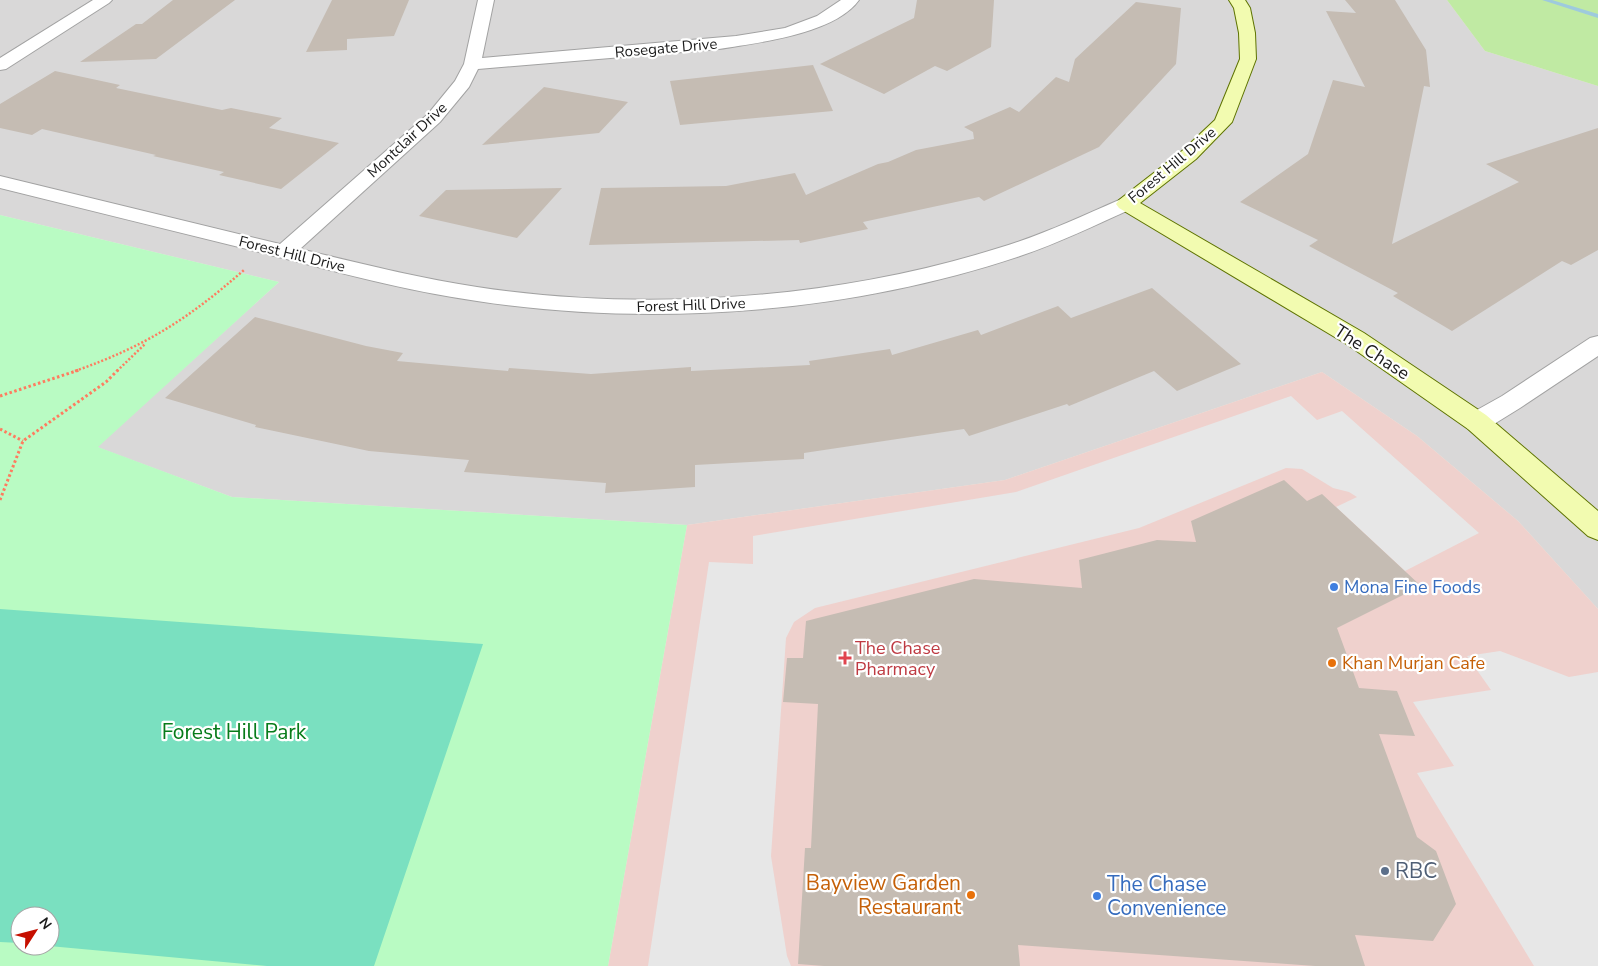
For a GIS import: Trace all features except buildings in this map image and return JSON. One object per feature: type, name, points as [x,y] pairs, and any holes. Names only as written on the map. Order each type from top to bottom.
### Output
[{"type":"street","points":[[0,65],[104,0]]},
{"type":"street","name":"Montclair Drive","points":[[276,250],[434,118],[463,83],[472,64],[486,0]]},
{"type":"street","name":"Rosegate Drive","points":[[472,64],[720,44],[759,38],[811,24],[828,16],[851,0]]},
{"type":"street","name":"Forest Hill Drive","points":[[0,182],[406,282],[464,294],[524,301],[619,307],[760,303],[861,289],[916,278],[995,257],[1070,229],[1126,204],[1189,155],[1223,122],[1248,60],[1247,33],[1242,8],[1237,0]]},
{"type":"street","name":"The Chase","points":[[1126,204],[1356,339],[1477,422],[1598,528]]},
{"type":"street","points":[[1477,422],[1511,402],[1598,344]]},
{"type":"path","points":[[0,396],[113,358],[147,342],[195,312],[276,250]]},
{"type":"path","points":[[0,500],[23,441],[106,382],[147,342]]},
{"type":"path","points":[[0,429],[23,441]]},
{"type":"shaded area","points":[[0,0],[1447,0],[1485,51],[1598,86],[1598,609],[1518,521],[1417,436],[1322,372],[1005,480],[687,525],[232,497],[97,447],[279,282],[0,215]]},
{"type":"shaded area","points":[[1322,372],[1417,436],[1518,521],[1598,609],[1598,966],[608,966],[687,525],[1005,480]]},
{"type":"shaded area","points":[[1291,396],[1317,420],[1342,411],[1479,533],[1405,571],[1336,507],[1357,497],[1349,492],[1333,488],[1302,469],[1286,468],[1139,528],[815,608],[794,622],[786,638],[771,856],[787,956],[791,966],[648,966],[709,562],[753,564],[753,536],[1016,492]]},
{"type":"shaded area","points":[[1500,651],[1569,677],[1598,672],[1598,966],[1534,966],[1417,773],[1454,766],[1413,702],[1491,690],[1467,656]]},
{"type":"green space","points":[[1447,0],[1598,0],[1598,86],[1485,51]]},
{"type":"green space","name":"Forest Hill Park","points":[[0,215],[279,282],[98,447],[232,497],[687,525],[608,966],[0,966]]},
{"type":"green space","points":[[0,609],[483,644],[374,966],[267,966],[60,947],[60,906],[10,906],[10,942],[0,942]]},
{"type":"waterway","points":[[1545,0],[1598,16]]},
{"type":"place","name":"Mona Fine Foods","points":[[1334,587]]},
{"type":"place","name":"The Chase Pharmacy","points":[[845,658]]},
{"type":"place","name":"Khan Murjan Cafe","points":[[1332,663]]},
{"type":"place","name":"RBC","points":[[1385,871]]},
{"type":"place","name":"Bayview Garden Restaurant","points":[[971,895]]},
{"type":"place","name":"The Chase Convenience","points":[[1097,896]]}]
